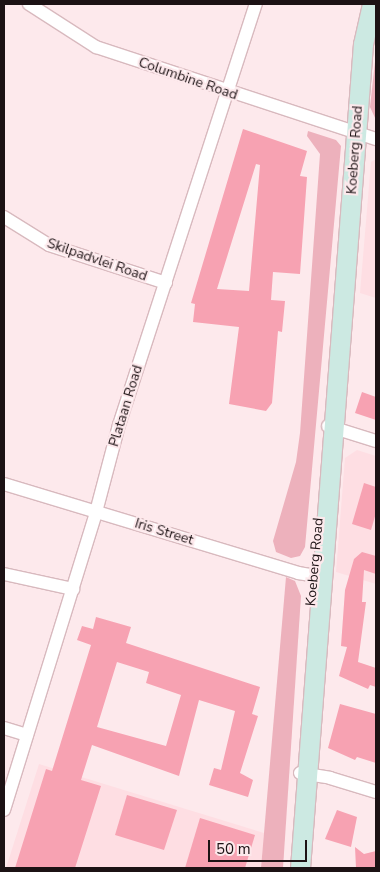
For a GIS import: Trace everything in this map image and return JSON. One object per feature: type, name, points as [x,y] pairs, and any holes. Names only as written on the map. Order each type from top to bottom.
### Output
[{"type":"main road","name":"Koeberg Road","points":[[295,868],[320,576],[330,427],[347,257],[357,130],[363,44],[360,4]]},
{"type":"main road","name":"Koeberg Road","points":[[363,44],[372,4]]},
{"type":"main road","name":"Koeberg Road","points":[[300,868],[304,774]]},
{"type":"street","name":"Columbine Road","points":[[29,4],[96,47],[332,126],[357,130],[376,139]]},
{"type":"street","name":"Plataan Road","points":[[4,810],[96,512],[119,425],[256,4]]},
{"type":"street","name":"Skilpadvlei Road","points":[[4,217],[49,245],[166,283]]},
{"type":"street","points":[[330,427],[376,441]]},
{"type":"street","name":"Iris Street","points":[[4,484],[298,573],[320,576]]},
{"type":"street","points":[[4,574],[73,589]]},
{"type":"street","points":[[4,728],[27,736]]},
{"type":"street","points":[[304,774],[376,792]]},
{"type":"shaded area","points":[[376,53],[376,120],[370,107]]},
{"type":"shaded area","points":[[308,131],[336,140],[341,146],[305,547],[300,556],[291,558],[276,552],[273,541],[296,462],[300,433],[320,154],[307,136]]},
{"type":"shaded area","points":[[376,159],[376,298],[360,293],[371,162]]},
{"type":"shaded area","points":[[357,450],[376,456],[376,584],[336,572],[345,458]]},
{"type":"shaded area","points":[[286,577],[295,581],[301,596],[283,868],[261,868]]},
{"type":"shaded area","points":[[39,764],[264,833],[261,868],[6,868]]},
{"type":"building","points":[[243,129],[307,151],[300,176],[307,177],[300,274],[273,272],[271,300],[285,301],[282,332],[278,331],[272,403],[266,411],[229,404],[239,327],[193,322],[195,304],[191,303]],"holes":[[[256,164],[260,165],[249,291],[217,289]]]},
{"type":"building","points":[[362,392],[376,397],[376,420],[355,413]]},
{"type":"building","points":[[364,483],[376,487],[376,513],[371,530],[352,524]]},
{"type":"building","points":[[362,552],[376,556],[376,574],[364,570],[362,602],[366,602],[358,662],[376,668],[376,687],[370,685],[368,689],[339,676],[347,647],[341,646],[345,590],[354,559]]},
{"type":"building","points":[[96,617],[131,627],[126,643],[260,687],[252,714],[258,716],[240,773],[253,780],[248,797],[209,785],[214,768],[221,770],[235,711],[199,700],[179,776],[92,745],[81,780],[101,786],[75,868],[15,868],[46,769],[52,771],[91,645],[77,640],[82,626],[93,629]],"holes":[[[117,662],[149,672],[146,683],[181,695],[166,746],[97,727]]]},
{"type":"building","points":[[340,704],[376,714],[376,763],[357,757],[355,760],[328,748]]},
{"type":"building","points":[[127,795],[177,810],[164,850],[115,835]]},
{"type":"building","points":[[337,810],[357,817],[351,847],[325,839]]},
{"type":"building","points":[[200,818],[255,835],[245,868],[185,868]]},
{"type":"building","points":[[355,847],[364,854],[376,851],[376,868],[356,868]]}]
